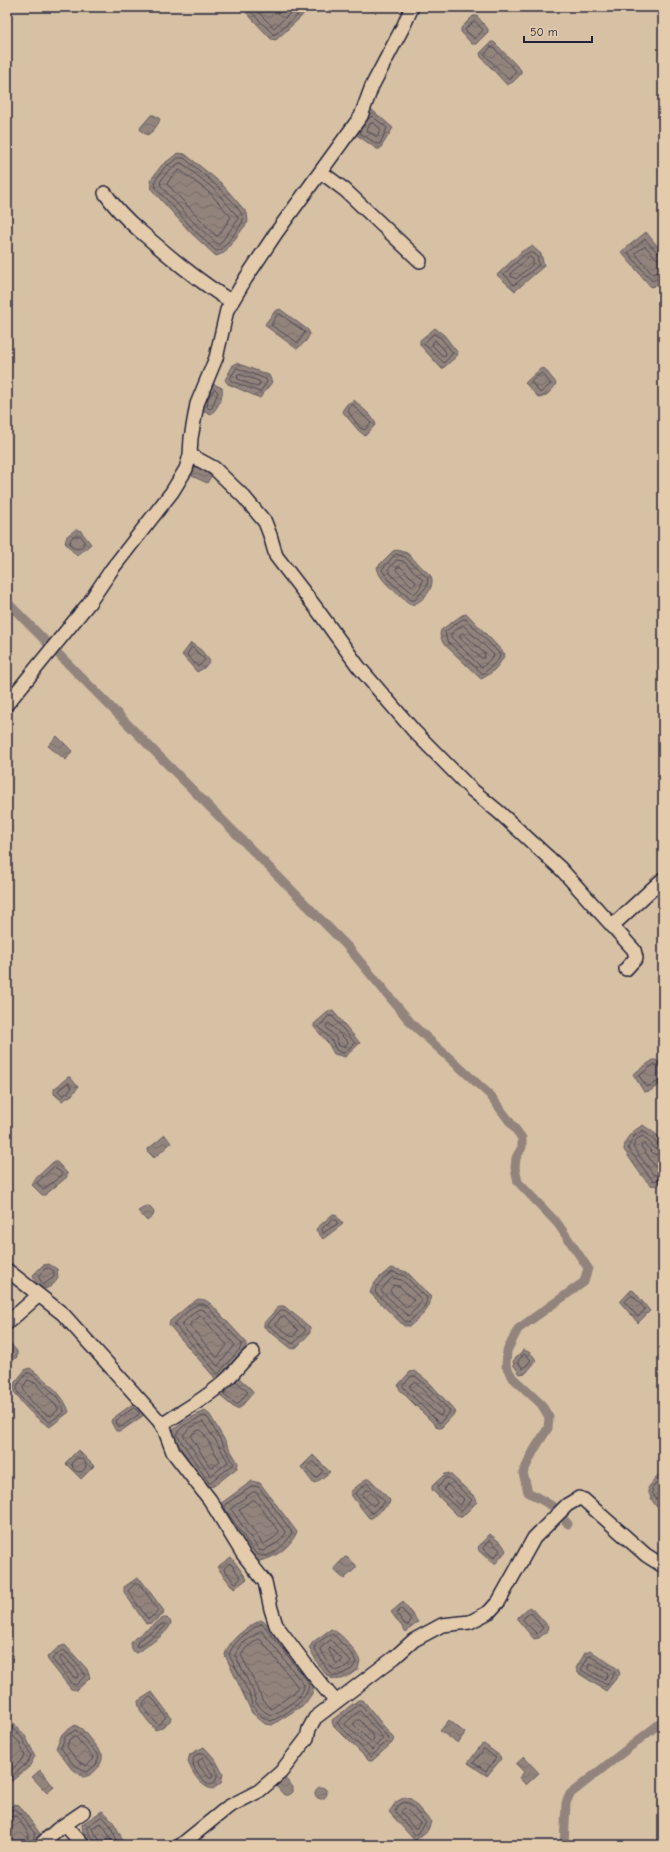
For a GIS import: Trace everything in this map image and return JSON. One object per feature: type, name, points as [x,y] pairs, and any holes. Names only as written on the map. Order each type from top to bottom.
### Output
[{"type":"street","points":[[7,704],[89,603],[134,540],[172,492],[186,469],[190,455],[192,431],[198,404],[216,358],[227,310],[276,233],[361,116],[372,86],[412,7]]},
{"type":"street","points":[[321,172],[345,190],[420,261]]},
{"type":"street","points":[[105,193],[114,207],[153,243],[180,266],[232,302]]},
{"type":"street","points":[[190,455],[214,468],[244,497],[265,522],[276,556],[358,666],[414,731],[470,789],[500,813],[561,869],[613,925],[634,950],[636,955],[636,958],[626,969]]},
{"type":"street","points":[[613,925],[663,879]]},
{"type":"street","points":[[7,1270],[63,1314],[79,1330],[162,1425],[174,1452],[210,1500],[243,1554],[265,1582],[276,1625],[336,1702]]},
{"type":"street","points":[[7,1323],[39,1295]]},
{"type":"street","points":[[162,1425],[210,1394],[226,1380],[243,1360],[253,1352]]},
{"type":"street","points":[[181,1845],[228,1807],[259,1791],[281,1772],[307,1738],[309,1729],[315,1718],[395,1657],[414,1640],[442,1625],[470,1622],[481,1618],[489,1612],[498,1600],[528,1547],[551,1520],[567,1505],[579,1498],[584,1500],[646,1555],[663,1566]]},
{"type":"street","points":[[40,1845],[65,1824],[83,1812]]},
{"type":"street","points":[[65,1824],[83,1845]]},
{"type":"water","points":[[241,7],[308,7],[301,17],[276,40],[271,39]]},
{"type":"water","points":[[473,16],[477,16],[488,29],[488,32],[476,44],[472,44],[461,32],[461,28]]},
{"type":"water","points":[[491,42],[494,42],[521,70],[521,74],[513,82],[507,85],[481,57],[480,53]]},
{"type":"water","points":[[372,110],[393,128],[380,149],[377,149],[355,134],[369,111]]},
{"type":"water","points":[[151,115],[154,115],[160,119],[155,128],[147,135],[141,131],[140,128]]},
{"type":"water","points":[[178,153],[185,154],[221,183],[247,213],[248,222],[224,253],[216,256],[191,233],[152,190],[150,181],[161,166]]},
{"type":"water","points":[[646,232],[663,253],[663,279],[651,287],[621,252]]},
{"type":"water","points":[[532,246],[541,254],[544,266],[515,291],[497,275],[522,251]]},
{"type":"water","points":[[280,309],[308,330],[310,334],[306,341],[297,349],[265,324],[275,311]]},
{"type":"water","points":[[435,328],[444,335],[458,353],[457,356],[442,369],[420,345],[420,340]]},
{"type":"water","points":[[236,363],[269,375],[272,382],[260,398],[228,384],[225,380],[233,365]]},
{"type":"water","points":[[544,368],[556,383],[549,393],[539,398],[525,383],[540,369]]},
{"type":"water","points":[[214,384],[222,388],[222,394],[220,402],[211,414],[204,411],[203,407],[211,385]]},
{"type":"water","points":[[354,400],[371,416],[376,424],[365,436],[342,411],[347,404]]},
{"type":"water","points":[[196,465],[213,473],[207,483],[192,476],[191,474]]},
{"type":"water","points":[[75,530],[80,530],[91,544],[77,556],[65,543],[67,536]]},
{"type":"water","points":[[397,550],[407,553],[431,576],[432,585],[430,590],[415,604],[411,605],[396,593],[382,578],[377,567],[393,551]]},
{"type":"water","points":[[467,614],[505,654],[495,669],[481,679],[443,643],[440,635],[441,630],[462,615]]},
{"type":"water","points":[[191,643],[201,650],[210,661],[204,668],[197,672],[182,655]]},
{"type":"water","points":[[57,736],[72,751],[66,760],[48,746]]},
{"type":"water","points":[[330,1010],[333,1011],[360,1043],[345,1057],[334,1054],[328,1043],[314,1027],[314,1024]]},
{"type":"water","points":[[653,1060],[656,1060],[663,1066],[663,1082],[650,1091],[644,1092],[633,1074]]},
{"type":"water","points":[[70,1077],[78,1087],[72,1095],[62,1101],[54,1094],[54,1089]]},
{"type":"water","points":[[643,1125],[657,1135],[663,1143],[663,1182],[653,1186],[644,1179],[624,1150],[624,1145],[627,1138]]},
{"type":"water","points":[[165,1135],[171,1143],[154,1158],[147,1151]]},
{"type":"water","points":[[53,1162],[57,1162],[67,1173],[67,1177],[45,1195],[42,1195],[32,1185],[32,1182]]},
{"type":"water","points":[[149,1206],[154,1212],[153,1216],[147,1221],[138,1211]]},
{"type":"water","points":[[333,1214],[335,1214],[343,1224],[323,1239],[316,1230]]},
{"type":"water","points":[[49,1264],[57,1269],[58,1278],[51,1286],[46,1289],[41,1289],[33,1275],[43,1265]]},
{"type":"water","points":[[392,1268],[407,1272],[431,1297],[427,1310],[410,1326],[404,1326],[370,1293],[373,1285],[379,1278]]},
{"type":"water","points":[[631,1290],[634,1291],[650,1311],[638,1323],[620,1302]]},
{"type":"water","points":[[198,1299],[205,1300],[211,1304],[246,1342],[246,1346],[243,1351],[218,1379],[215,1378],[169,1325],[170,1321]]},
{"type":"water","points":[[279,1306],[284,1306],[310,1327],[310,1333],[297,1347],[292,1349],[264,1327],[264,1323]]},
{"type":"water","points":[[7,1340],[17,1351],[17,1357],[7,1366]]},
{"type":"water","points":[[523,1350],[531,1354],[536,1361],[526,1373],[520,1374],[514,1366],[513,1361]]},
{"type":"water","points":[[30,1368],[48,1382],[67,1405],[69,1412],[50,1427],[29,1411],[13,1390],[15,1382],[26,1369]]},
{"type":"water","points":[[415,1371],[429,1382],[456,1412],[441,1428],[438,1428],[400,1390],[398,1385],[410,1372]]},
{"type":"water","points":[[237,1376],[252,1390],[253,1393],[240,1408],[236,1409],[220,1396],[220,1391]]},
{"type":"water","points":[[134,1403],[138,1404],[145,1413],[144,1415],[121,1431],[116,1431],[111,1422],[112,1419]]},
{"type":"water","points":[[205,1411],[210,1415],[238,1463],[237,1468],[214,1486],[208,1487],[205,1485],[173,1436],[173,1430],[186,1420]]},
{"type":"water","points":[[78,1450],[94,1466],[81,1479],[65,1463]]},
{"type":"water","points":[[313,1455],[330,1472],[317,1482],[313,1483],[301,1467]]},
{"type":"water","points":[[663,1469],[663,1512],[657,1508],[653,1502],[648,1488]]},
{"type":"water","points":[[449,1473],[476,1498],[477,1502],[462,1517],[459,1517],[432,1490],[432,1486],[445,1474]]},
{"type":"water","points":[[366,1479],[370,1479],[390,1500],[389,1504],[372,1518],[369,1518],[350,1492]]},
{"type":"water","points":[[252,1481],[260,1483],[297,1532],[282,1551],[265,1560],[259,1561],[253,1557],[221,1510],[220,1504]]},
{"type":"water","points":[[490,1534],[503,1545],[506,1551],[496,1563],[493,1563],[479,1551],[478,1547]]},
{"type":"water","points":[[231,1557],[247,1579],[234,1589],[217,1567]]},
{"type":"water","points":[[345,1557],[356,1565],[356,1568],[344,1579],[335,1571],[335,1567]]},
{"type":"water","points":[[137,1578],[141,1580],[164,1611],[163,1615],[151,1623],[146,1624],[124,1592],[124,1587]]},
{"type":"water","points":[[403,1602],[418,1622],[406,1632],[391,1612]]},
{"type":"water","points":[[529,1607],[535,1611],[548,1626],[547,1631],[539,1638],[534,1639],[518,1620],[518,1617]]},
{"type":"water","points":[[163,1618],[167,1618],[171,1622],[167,1630],[152,1643],[135,1653],[132,1649],[131,1643],[135,1638]]},
{"type":"water","points":[[261,1620],[269,1625],[313,1681],[313,1692],[305,1704],[272,1725],[265,1724],[252,1713],[225,1655],[230,1644],[239,1634]]},
{"type":"water","points":[[331,1629],[348,1643],[360,1661],[358,1669],[348,1676],[340,1679],[333,1679],[323,1671],[309,1648],[313,1642]]},
{"type":"water","points":[[65,1645],[87,1669],[90,1678],[77,1690],[71,1689],[47,1657],[59,1647]]},
{"type":"water","points":[[591,1651],[618,1669],[620,1674],[606,1691],[578,1673],[576,1668],[585,1653]]},
{"type":"water","points":[[152,1692],[171,1717],[170,1721],[161,1728],[155,1730],[138,1705],[138,1701]]},
{"type":"water","points":[[358,1700],[363,1700],[394,1739],[392,1743],[372,1761],[369,1761],[333,1725],[332,1720]]},
{"type":"water","points":[[7,1716],[26,1737],[35,1756],[29,1767],[8,1784],[7,1783]]},
{"type":"water","points":[[449,1720],[465,1733],[458,1743],[440,1731]]},
{"type":"water","points":[[75,1725],[82,1729],[102,1754],[100,1765],[97,1769],[83,1777],[70,1767],[56,1748],[62,1734]]},
{"type":"water","points":[[484,1744],[500,1756],[501,1759],[487,1776],[468,1763],[481,1745]]},
{"type":"water","points":[[204,1747],[215,1759],[223,1774],[221,1783],[213,1789],[204,1786],[194,1774],[188,1761],[190,1754]]},
{"type":"water","points":[[524,1757],[539,1773],[526,1785],[519,1778],[524,1772],[516,1764]]},
{"type":"water","points":[[40,1770],[54,1787],[47,1793],[32,1777]]},
{"type":"water","points":[[284,1777],[293,1787],[293,1792],[289,1795],[284,1795],[276,1786],[275,1782]]},
{"type":"water","points":[[319,1787],[323,1787],[327,1793],[323,1799],[319,1799],[315,1795],[315,1791]]},
{"type":"water","points":[[405,1797],[411,1799],[431,1822],[428,1830],[415,1841],[389,1812],[396,1802]]},
{"type":"water","points":[[14,1804],[19,1805],[41,1835],[34,1845],[10,1845],[7,1842],[7,1810]]},
{"type":"water","points":[[102,1811],[106,1813],[113,1821],[124,1845],[92,1845],[83,1833],[82,1824]]},
{"type":"waterway","points":[[7,602],[347,946],[412,1024],[490,1095],[522,1138],[522,1147],[516,1158],[515,1168],[518,1182],[558,1224],[588,1268],[584,1282],[518,1329],[507,1351],[506,1366],[513,1378],[541,1404],[549,1417],[548,1428],[534,1450],[523,1473],[528,1492],[554,1507],[568,1524]]},
{"type":"waterway","points":[[564,1845],[566,1803],[570,1794],[659,1724],[663,1730]]}]
